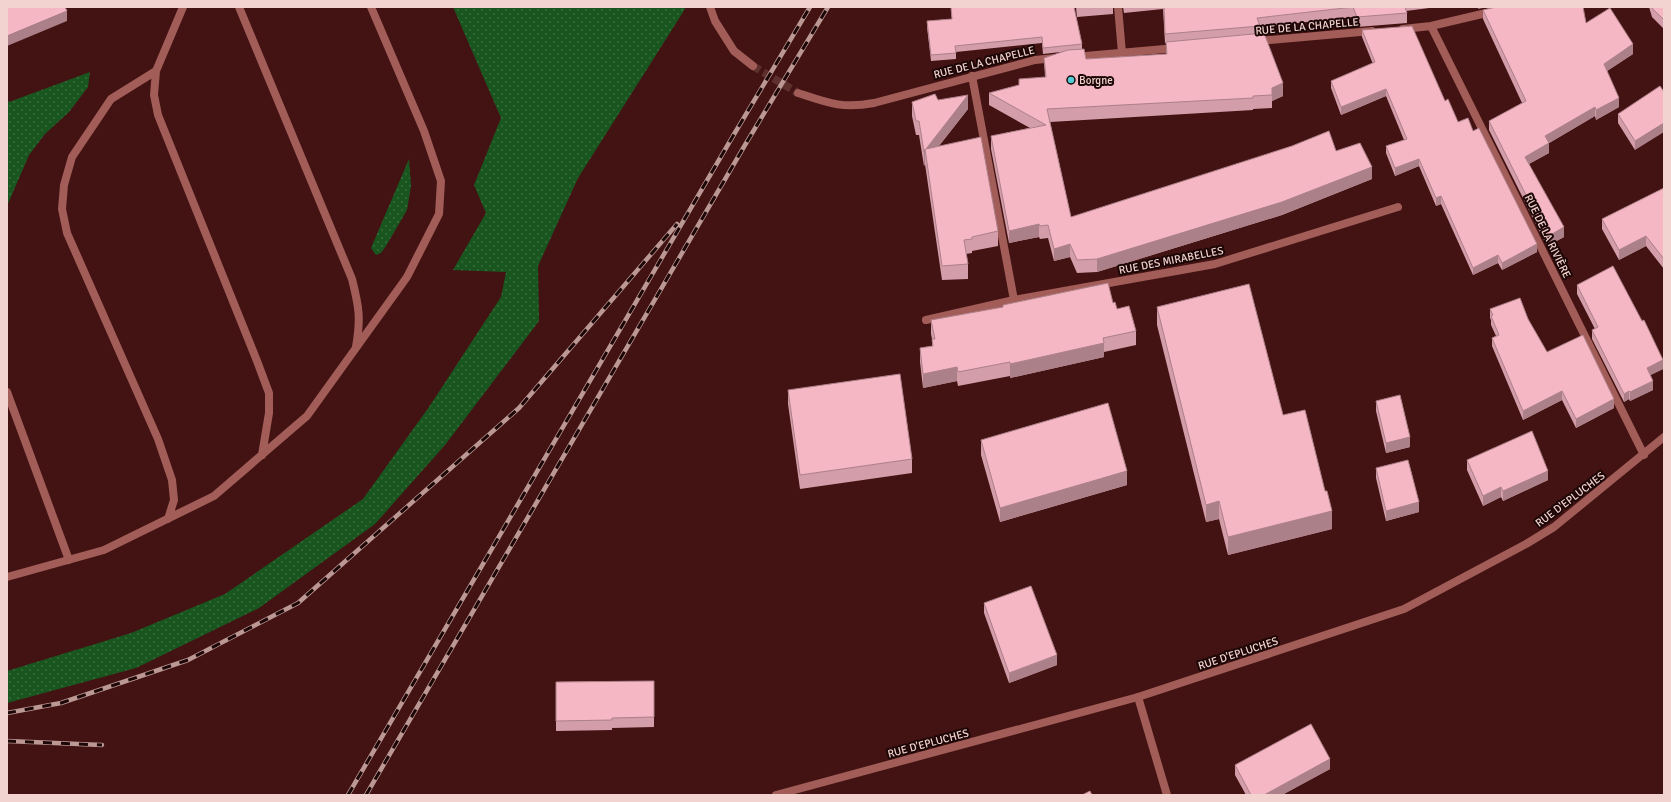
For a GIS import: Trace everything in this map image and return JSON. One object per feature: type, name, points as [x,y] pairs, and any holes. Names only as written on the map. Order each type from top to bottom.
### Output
[{"type":"street","points":[[182,7],[156,71],[154,95],[158,115],[269,393],[269,413],[262,455]]},
{"type":"street","points":[[239,7],[352,279],[360,308],[359,330],[355,350]]},
{"type":"street","points":[[7,577],[104,550],[214,496],[307,416],[407,277],[439,214],[441,181],[424,131],[371,7]]},
{"type":"street","points":[[710,7],[715,21],[734,51],[753,66]]},
{"type":"street","points":[[1118,7],[1122,53]]},
{"type":"street","name":"RUE DE LA CHAPELLE","points":[[1249,42],[1431,26],[1512,7]]},
{"type":"street","name":"RUE DE LA RIVIÈRE","points":[[1431,26],[1644,455]]},
{"type":"street","name":"RUE DE LA CHAPELLE","points":[[798,93],[826,103],[841,106],[855,106],[874,103],[1035,60],[1186,47]]},
{"type":"street","points":[[156,71],[111,98],[72,157],[64,184],[62,209],[67,233],[158,439],[172,480],[174,500],[168,519]]},
{"type":"street","points":[[972,76],[1014,300]]},
{"type":"street","name":"RUE DES MIRABELLES","points":[[926,320],[1014,300],[1215,264],[1398,207]]},
{"type":"street","points":[[7,392],[69,560]]},
{"type":"street","name":"RUE D'EPLUCHES","points":[[776,795],[1138,697],[1404,609],[1526,544],[1554,527],[1644,455],[1664,437]]},
{"type":"street","points":[[1138,697],[1167,795]]},
{"type":"green space","points":[[453,7],[684,7],[685,9],[578,178],[538,266],[539,321],[445,445],[375,524],[259,608],[136,668],[7,703],[7,671],[131,633],[225,594],[363,499],[429,407],[501,297],[506,272],[453,270],[486,213],[474,185],[501,118]]},
{"type":"green space","points":[[90,72],[88,87],[69,112],[45,134],[29,155],[7,206],[7,99],[9,102]]},
{"type":"green space","points":[[409,159],[411,186],[407,210],[386,246],[381,253],[376,255],[371,248]]},
{"type":"building","points":[[7,7],[65,7],[67,11],[7,36]]},
{"type":"building","points":[[951,7],[1074,7],[1082,44],[1043,48],[1042,37],[955,46],[956,53],[931,55],[927,21],[952,19]]},
{"type":"building","points":[[1164,7],[1353,7],[1257,18],[1260,26],[1165,34]]},
{"type":"building","points":[[1353,7],[1405,7],[1407,13],[1357,17]]},
{"type":"building","points":[[1496,7],[1583,7],[1586,23],[1610,8],[1633,44],[1604,64],[1619,98],[1596,110],[1595,107],[1545,136],[1549,143],[1525,157],[1564,227],[1547,237],[1489,121],[1526,101],[1483,10]]},
{"type":"building","points":[[1664,7],[1664,20],[1652,8]]},
{"type":"building","points":[[1412,26],[1445,101],[1448,99],[1458,122],[1468,118],[1473,131],[1479,128],[1537,244],[1502,263],[1498,255],[1473,268],[1441,196],[1436,198],[1419,159],[1395,168],[1386,146],[1407,139],[1386,89],[1341,107],[1331,81],[1375,62],[1362,30]]},
{"type":"building","points":[[1264,33],[1283,83],[1272,88],[1272,95],[1253,96],[1253,98],[1047,109],[1071,217],[1292,146],[1329,131],[1336,151],[1360,143],[1372,167],[1282,202],[1097,259],[1077,260],[1070,244],[1054,249],[1048,225],[1040,226],[1039,224],[1009,231],[991,136],[1046,125],[989,93],[1019,85],[1019,79],[1046,77],[1044,58],[1068,50],[1084,49],[1086,59],[1167,54],[1166,42]]},
{"type":"building","points":[[1660,86],[1664,92],[1664,123],[1635,141],[1618,114]]},
{"type":"building","points":[[935,94],[938,100],[968,95],[926,149],[981,137],[998,231],[964,240],[968,264],[942,266],[925,149],[924,152],[919,121],[916,121],[912,102]]},
{"type":"building","points":[[1664,188],[1664,259],[1646,236],[1619,250],[1602,219]]},
{"type":"building","points":[[1613,266],[1642,321],[1644,320],[1663,360],[1647,368],[1653,381],[1624,394],[1592,330],[1598,327],[1577,285]]},
{"type":"building","points":[[1108,283],[1113,303],[1115,302],[1117,309],[1129,306],[1136,331],[1103,338],[1104,343],[1010,364],[1010,362],[958,372],[957,367],[923,374],[920,348],[933,346],[932,339],[935,339],[931,320],[1003,307],[1003,305]]},
{"type":"building","points":[[1249,284],[1283,415],[1305,410],[1325,491],[1327,491],[1332,511],[1228,537],[1219,501],[1206,505],[1157,307]]},
{"type":"building","points":[[1520,298],[1528,319],[1547,352],[1583,335],[1614,399],[1576,419],[1562,391],[1523,411],[1492,338],[1499,335],[1491,316],[1493,315],[1490,309]]},
{"type":"building","points":[[900,374],[912,459],[800,475],[788,390]]},
{"type":"building","points":[[1400,395],[1410,437],[1386,443],[1376,401]]},
{"type":"building","points":[[1108,403],[1127,471],[1000,508],[981,440]]},
{"type":"building","points":[[1532,431],[1548,471],[1503,491],[1501,487],[1483,496],[1467,460]]},
{"type":"building","points":[[1408,460],[1419,502],[1386,511],[1376,468]]},
{"type":"building","points":[[1031,586],[1057,655],[1009,673],[984,603]]},
{"type":"building","points":[[654,681],[654,717],[612,718],[612,720],[556,721],[556,682]]},
{"type":"building","points":[[1311,724],[1330,759],[1264,795],[1251,795],[1235,765]]},
{"type":"building","points":[[1090,791],[1092,795],[1082,795]]},
{"type":"tunnel","points":[[753,66],[798,93]]},
{"type":"railway","points":[[348,795],[810,7]]},
{"type":"railway","points":[[366,795],[745,145],[828,7]]},
{"type":"railway","points":[[7,713],[61,703],[188,660],[298,603],[519,408],[677,224]]},
{"type":"railway","points":[[7,741],[102,745]]},
{"type":"place","name":"Borgne","points":[[1071,80]]}]
